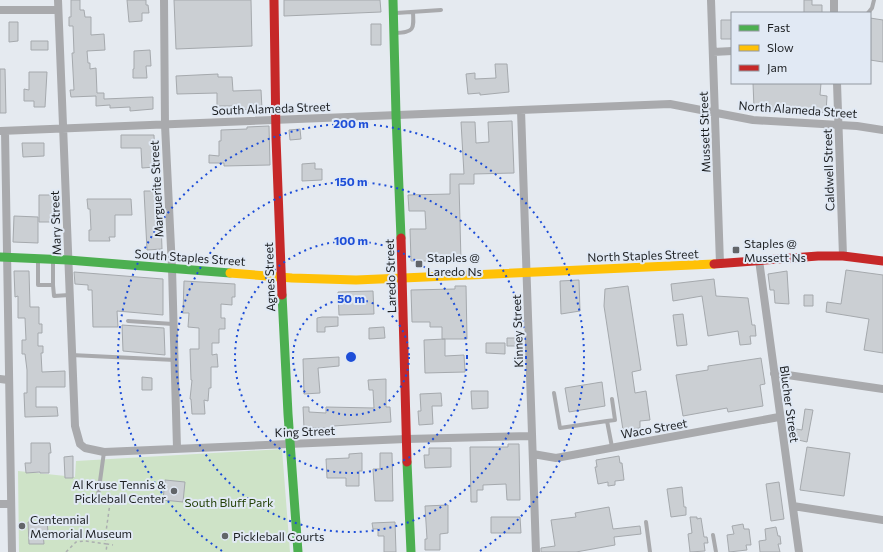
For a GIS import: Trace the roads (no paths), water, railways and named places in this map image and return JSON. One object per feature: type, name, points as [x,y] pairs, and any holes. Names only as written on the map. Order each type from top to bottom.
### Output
[{"type":"main road","name":"Agnes Street","points":[[274,0],[275,120],[289,443],[298,552]]},
{"type":"main road","name":"Laredo Street","points":[[393,0],[403,278],[406,439],[411,552]]},
{"type":"main road","name":"North Staples Street","points":[[403,278],[720,264],[818,256],[843,256],[883,261]]},
{"type":"main road","name":"South Staples Street","points":[[4,257],[68,260],[282,277],[356,280],[403,278]]},
{"type":"street","name":"Mary Street","points":[[58,0],[71,355],[75,426],[80,444]]},
{"type":"street","name":"Marguerite Street","points":[[164,0],[165,125],[172,268],[177,448]]},
{"type":"street","name":"Mussett Street","points":[[711,0],[720,264]]},
{"type":"street","points":[[834,0],[834,12]]},
{"type":"street","points":[[0,10],[58,10]]},
{"type":"street","points":[[713,52],[731,51]]},
{"type":"street","name":"Caldwell Street","points":[[836,84],[843,256]]},
{"type":"street","name":"North Alameda Street","points":[[544,108],[670,104],[753,120],[857,126],[883,130]]},
{"type":"street","name":"South Alameda Street","points":[[3,131],[544,108]]},
{"type":"street","name":"Kinney Street","points":[[521,110],[536,552]]},
{"type":"street","points":[[3,131],[4,380],[11,504],[12,552]]},
{"type":"street","name":"Blucher Street","points":[[758,260],[779,417],[793,506],[798,552]]},
{"type":"street","points":[[774,373],[883,389]]},
{"type":"street","name":"Waco Street","points":[[533,454],[556,458],[779,417]]},
{"type":"street","name":"King Street","points":[[80,444],[85,448],[104,452],[289,443],[532,436]]},
{"type":"street","points":[[0,504],[11,504]]},
{"type":"street","points":[[793,506],[883,520]]},
{"type":"lane","points":[[869,12],[872,8],[874,0]]},
{"type":"lane","points":[[393,13],[441,10]]},
{"type":"lane","points":[[394,33],[410,32],[413,29],[413,12]]},
{"type":"lane","points":[[38,258],[38,285],[53,285]]},
{"type":"lane","points":[[53,259],[54,296],[69,295]]},
{"type":"lane","points":[[128,322],[174,324]]},
{"type":"lane","points":[[71,355],[175,360]]},
{"type":"lane","points":[[554,393],[560,428],[615,420],[612,399]]},
{"type":"lane","points":[[607,421],[612,447]]},
{"type":"lane","points":[[97,502],[104,452]]},
{"type":"lane","points":[[646,522],[650,552]]},
{"type":"lane","points":[[713,535],[716,552]]},
{"type":"place","name":"Staples @ Mussett Ns","points":[[736,250]]},
{"type":"place","name":"Staples @ Laredo Ns","points":[[419,264]]},
{"type":"place","name":"Al Kruse Tennis & Pickleball Center","points":[[174,491]]},
{"type":"place","name":"Centennial Memorial Museum","points":[[22,526]]},
{"type":"place","name":"Pickleball Courts","points":[[225,536]]},
{"type":"park label","name":"South Bluff Park","points":[[229,502]]}]
